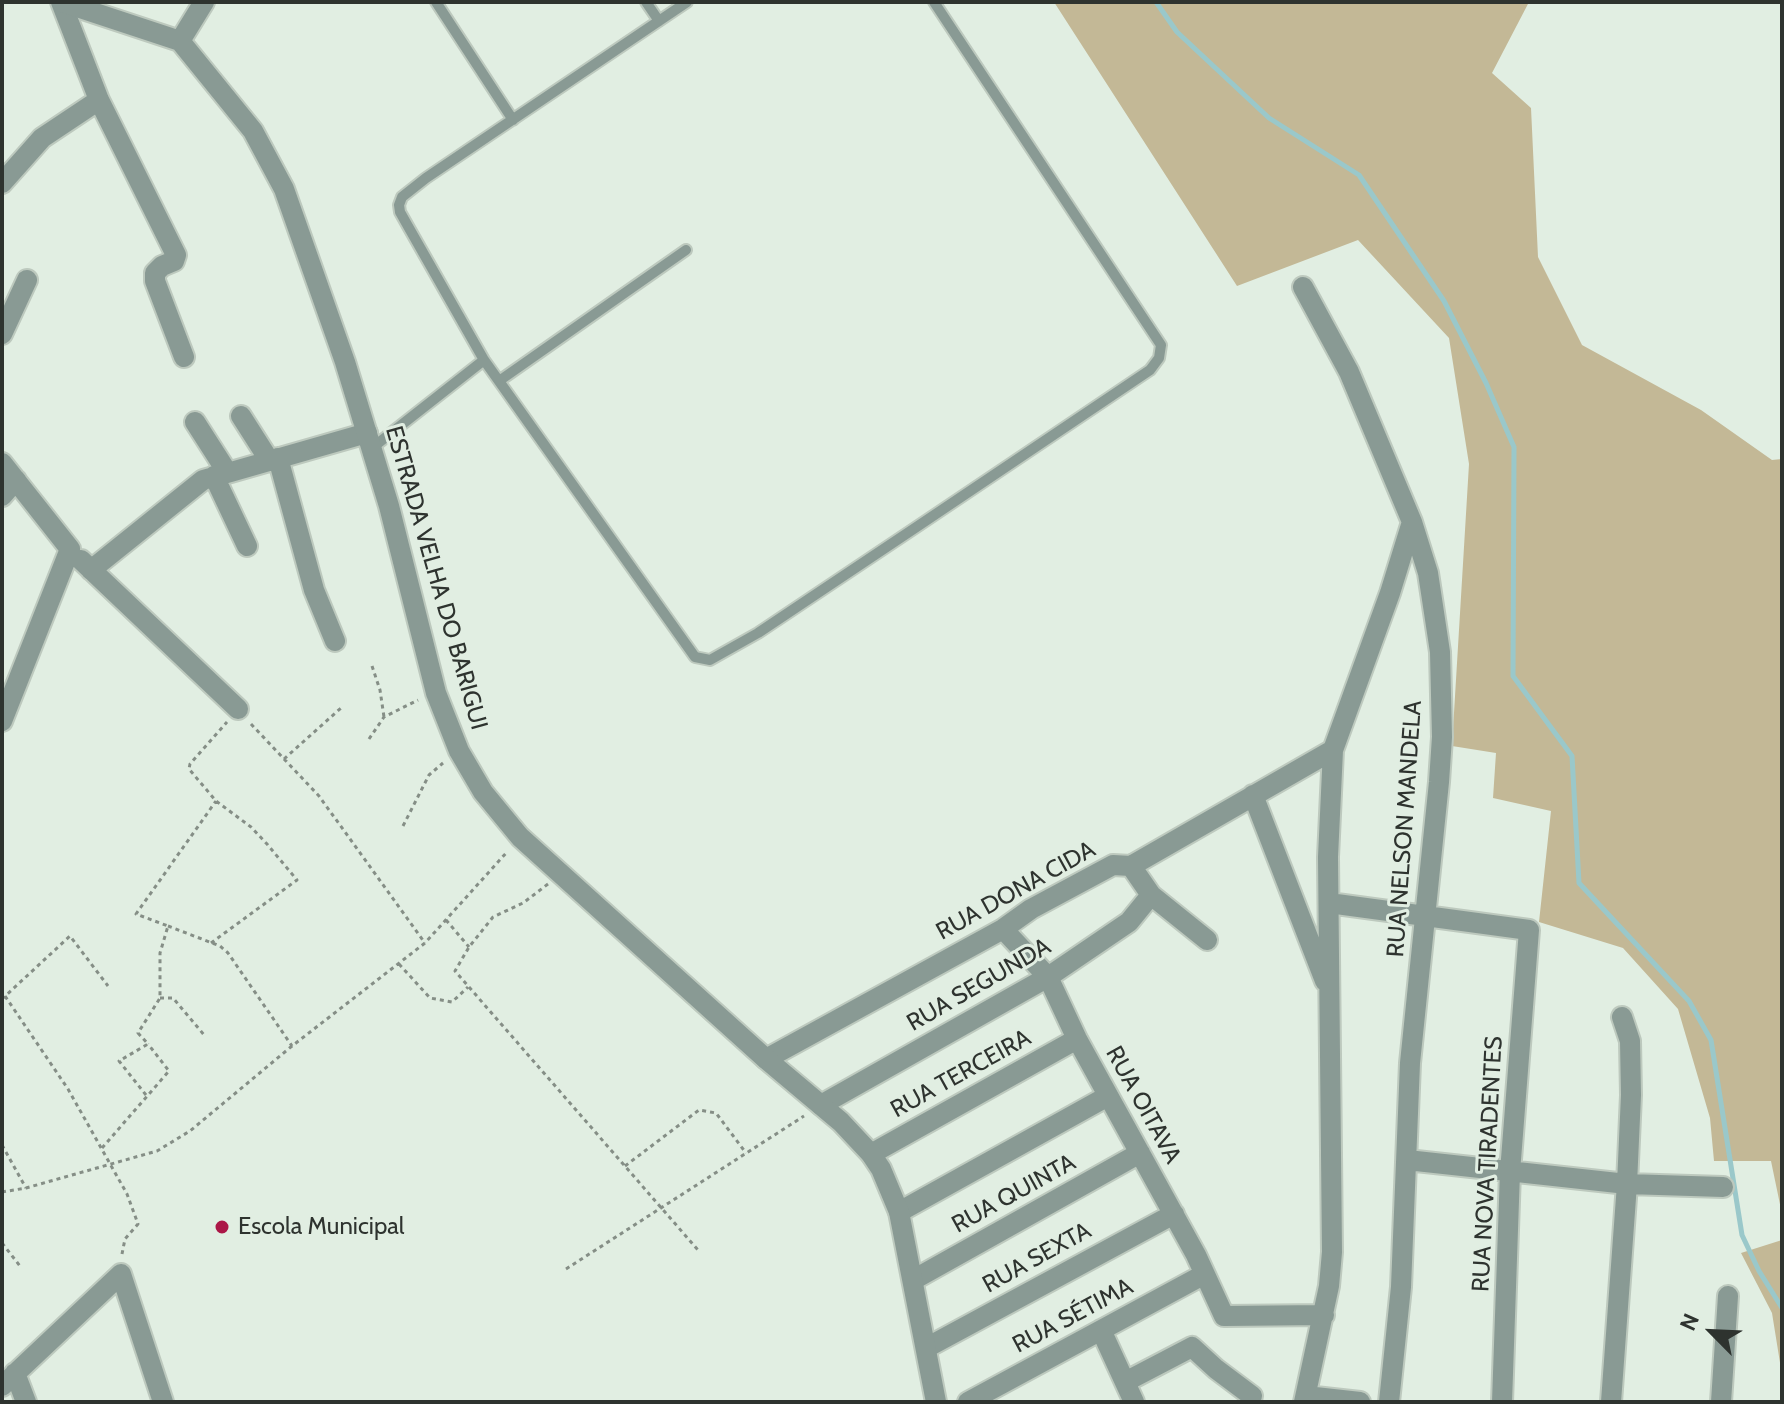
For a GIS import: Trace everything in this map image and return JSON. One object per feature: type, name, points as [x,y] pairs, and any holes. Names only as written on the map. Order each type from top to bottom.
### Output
[{"type":"street","points":[[62,2],[180,41],[204,2]]},
{"type":"street","points":[[62,2],[99,100],[176,255],[174,261],[155,273],[155,281],[184,357]]},
{"type":"street","name":"ESTRADA VELHA DO BARIGUI","points":[[180,41],[253,131],[278,176],[305,242],[370,441],[436,693],[459,751],[483,792],[520,837],[766,1059],[841,1122],[871,1154],[899,1212],[936,1402]]},
{"type":"street","points":[[2,183],[42,138],[99,100]]},
{"type":"street","points":[[2,334],[27,280]]},
{"type":"street","name":"RUA NELSON MANDELA","points":[[1303,287],[1349,372],[1412,522],[1430,585],[1440,652],[1439,782],[1410,1063],[1401,1287],[1389,1402]]},
{"type":"street","points":[[241,416],[273,459],[314,590],[335,641]]},
{"type":"street","points":[[195,422],[220,474],[247,546]]},
{"type":"street","points":[[91,570],[192,487],[220,474],[273,459],[370,441]]},
{"type":"street","points":[[2,463],[9,488],[238,709]]},
{"type":"street","points":[[1360,1402],[1305,1399],[1324,1315],[1332,1252],[1329,805],[1333,750],[1390,593],[1412,522]]},
{"type":"street","points":[[2,721],[70,549]]},
{"type":"street","name":"RUA DONA CIDA","points":[[766,1059],[1003,929],[1031,909],[1103,870],[1113,865],[1131,866],[1333,750]]},
{"type":"street","points":[[1253,795],[1331,996]]},
{"type":"street","points":[[1131,866],[1151,895],[1207,940]]},
{"type":"street","name":"RUA SEGUNDA","points":[[821,1105],[1048,977],[1129,922],[1151,895]]},
{"type":"street","points":[[1329,903],[1425,915]]},
{"type":"street","name":"RUA NOVA TIRADENTES","points":[[1425,915],[1529,930],[1510,1172],[1502,1402]]},
{"type":"street","name":"RUA OITAVA","points":[[1003,929],[1048,977],[1077,1039],[1196,1255],[1224,1316],[1324,1315]]},
{"type":"street","points":[[1611,1402],[1627,1184],[1632,1065],[1630,1041],[1622,1017]]},
{"type":"street","name":"RUA TERCEIRA","points":[[871,1154],[1077,1039]]},
{"type":"street","points":[[899,1212],[1108,1096]]},
{"type":"street","name":"RUA QUINTA","points":[[913,1280],[1140,1153]]},
{"type":"street","points":[[1407,1160],[1627,1184],[1723,1187]]},
{"type":"street","name":"RUA SEXTA","points":[[926,1348],[1174,1214]]},
{"type":"street","points":[[26,1402],[9,1380],[121,1274],[163,1402]]},
{"type":"street","name":"RUA SÉTIMA","points":[[968,1402],[1203,1275]]},
{"type":"street","points":[[1721,1402],[1728,1296]]},
{"type":"street","points":[[1101,1330],[1134,1402]]},
{"type":"street","points":[[1125,1382],[1192,1347],[1252,1396]]},
{"type":"lane","points":[[436,2],[513,120]]},
{"type":"lane","points":[[646,2],[659,21]]},
{"type":"lane","points":[[687,2],[426,178],[402,197],[399,205],[400,212],[484,360],[695,657],[710,660],[758,633],[1150,370],[1159,358],[1161,345],[934,2]]},
{"type":"lane","points":[[499,381],[686,250]]},
{"type":"lane","points":[[370,441],[484,360]]},
{"type":"path","points":[[372,666],[384,717]]},
{"type":"path","points":[[369,739],[384,717],[436,693]]},
{"type":"path","points":[[284,759],[341,708]]},
{"type":"path","points":[[211,943],[297,880],[251,827],[216,801],[189,769],[238,709],[319,796],[425,943]]},
{"type":"path","points":[[403,826],[429,775],[459,751]]},
{"type":"path","points":[[216,801],[136,914],[211,943],[228,953],[292,1046]]},
{"type":"path","points":[[2,1192],[157,1151],[190,1131],[292,1046],[425,943],[520,837]]},
{"type":"path","points":[[560,874],[533,897],[493,917],[455,971],[698,1250]]},
{"type":"path","points":[[446,920],[469,947]]},
{"type":"path","points":[[102,1148],[169,1071],[138,1033],[160,998],[160,953],[168,926]]},
{"type":"path","points":[[108,986],[70,936],[4,998],[68,1089],[111,1163],[138,1224],[121,1248],[121,1274]]},
{"type":"path","points":[[399,964],[430,998],[452,1002],[468,987]]},
{"type":"path","points":[[160,998],[173,998],[205,1036]]},
{"type":"path","points":[[146,1095],[119,1061],[148,1044]]},
{"type":"path","points":[[566,1269],[821,1105]]},
{"type":"path","points":[[625,1166],[699,1110],[716,1113],[747,1154]]},
{"type":"path","points":[[2,1145],[26,1188]]},
{"type":"path","points":[[2,1243],[20,1266]]},
{"type":"shaded area","points":[[1054,2],[1529,2],[1492,73],[1531,108],[1538,257],[1582,345],[1701,410],[1772,460],[1782,459],[1782,1214],[1771,1161],[1714,1161],[1710,1118],[1678,1009],[1623,948],[1539,922],[1551,811],[1493,798],[1496,753],[1452,746],[1469,464],[1449,338],[1358,240],[1237,286]]},
{"type":"shaded area","points":[[1782,1240],[1781,1402],[1781,1369],[1772,1313],[1741,1253]]},
{"type":"waterway","points":[[1156,2],[1177,32],[1269,118],[1359,175],[1444,301],[1486,383],[1514,447],[1513,676],[1572,756],[1579,883],[1689,1001],[1711,1040],[1742,1235],[1782,1308]]},
{"type":"place","name":"Escola Municipal","points":[[222,1227]]}]
